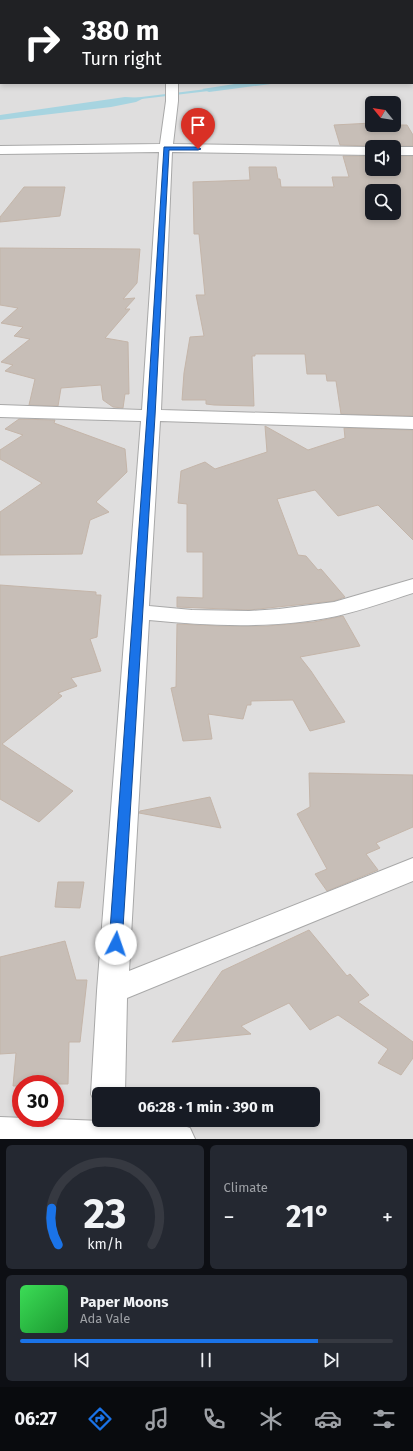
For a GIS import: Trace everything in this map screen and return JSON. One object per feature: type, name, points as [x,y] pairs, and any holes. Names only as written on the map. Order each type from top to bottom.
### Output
[{"type":"street","points":[[108,1087],[112,991],[151,416],[166,148],[172,101],[172,85]]},
{"type":"street","points":[[0,150],[166,148],[365,151]]},
{"type":"street","points":[[401,151],[413,151]]},
{"type":"street","points":[[0,411],[413,423]]},
{"type":"street","points":[[138,612],[192,617],[249,618],[279,616],[336,609],[413,586]]},
{"type":"street","points":[[112,991],[413,869]]},
{"type":"street","points":[[0,1132],[107,1132],[178,1139]]},
{"type":"shaded area","points":[[0,84],[413,84],[413,1139],[0,1139]]},
{"type":"water","points":[[234,84],[270,84],[209,92],[202,89]]},
{"type":"water","points":[[125,97],[144,98],[136,102],[111,107],[0,120],[0,115]]},
{"type":"building","points":[[365,123],[365,132],[401,132],[401,125],[407,125],[413,135],[413,146],[401,146],[401,140],[365,140],[365,146],[340,145],[334,125]]},
{"type":"building","points":[[343,156],[365,156],[365,176],[401,176],[401,156],[413,156],[413,416],[341,414],[336,381],[327,381],[326,374],[307,374],[305,354],[255,354],[255,356],[252,356],[254,406],[214,405],[206,404],[206,400],[182,400],[184,373],[190,337],[204,336],[196,295],[205,295],[199,234],[194,234],[193,182],[250,180],[249,167],[276,167],[281,187],[334,187],[332,177],[349,177]]},
{"type":"building","points":[[24,187],[65,187],[60,216],[0,222],[0,217]]},
{"type":"building","points":[[0,248],[140,249],[137,283],[123,299],[135,298],[125,309],[130,309],[105,338],[128,342],[129,394],[125,394],[123,408],[113,407],[103,400],[101,385],[61,388],[58,406],[29,405],[35,379],[5,371],[13,365],[1,362],[30,339],[14,336],[23,327],[1,323],[18,308],[0,305]]},
{"type":"building","points":[[19,419],[55,420],[54,423],[125,449],[127,472],[96,502],[109,512],[90,520],[82,554],[0,555],[0,512],[42,483],[0,459],[0,450],[23,435],[5,429]]},
{"type":"building","points":[[265,426],[308,450],[345,438],[344,428],[413,430],[413,540],[378,505],[338,516],[315,490],[277,499],[298,555],[306,556],[318,570],[321,569],[345,597],[334,601],[249,610],[177,607],[177,597],[203,598],[203,552],[187,552],[187,504],[178,503],[181,471],[205,462],[215,469],[267,452]]},
{"type":"building","points":[[0,585],[96,592],[96,595],[101,595],[97,637],[90,639],[101,671],[71,678],[77,686],[58,693],[62,696],[2,744],[73,791],[39,822],[0,799]]},
{"type":"building","points":[[343,616],[360,646],[300,657],[345,722],[310,731],[293,700],[251,701],[251,705],[247,705],[243,719],[208,714],[212,739],[183,741],[171,688],[176,687],[177,624],[267,626],[314,622]]},
{"type":"building","points":[[309,773],[413,775],[413,827],[376,843],[380,848],[366,854],[378,870],[327,891],[315,874],[327,869],[297,814],[310,807]]},
{"type":"building","points":[[210,797],[221,828],[139,813],[140,811]]},
{"type":"building","points":[[58,882],[84,882],[80,908],[55,907]]},
{"type":"building","points":[[309,930],[347,976],[350,974],[369,995],[358,1002],[413,1042],[413,1058],[401,1075],[378,1063],[388,1049],[338,1015],[310,1030],[289,1003],[241,1026],[251,1034],[172,1042],[222,971]]},
{"type":"building","points":[[65,941],[76,980],[87,980],[80,1042],[69,1042],[68,1084],[64,1084],[64,1075],[14,1075],[16,1053],[0,1054],[0,957]]},
{"type":"waterway","points":[[133,99],[215,89]]},
{"type":"route","points":[[116,944],[151,416],[166,148],[198,149]]}]
